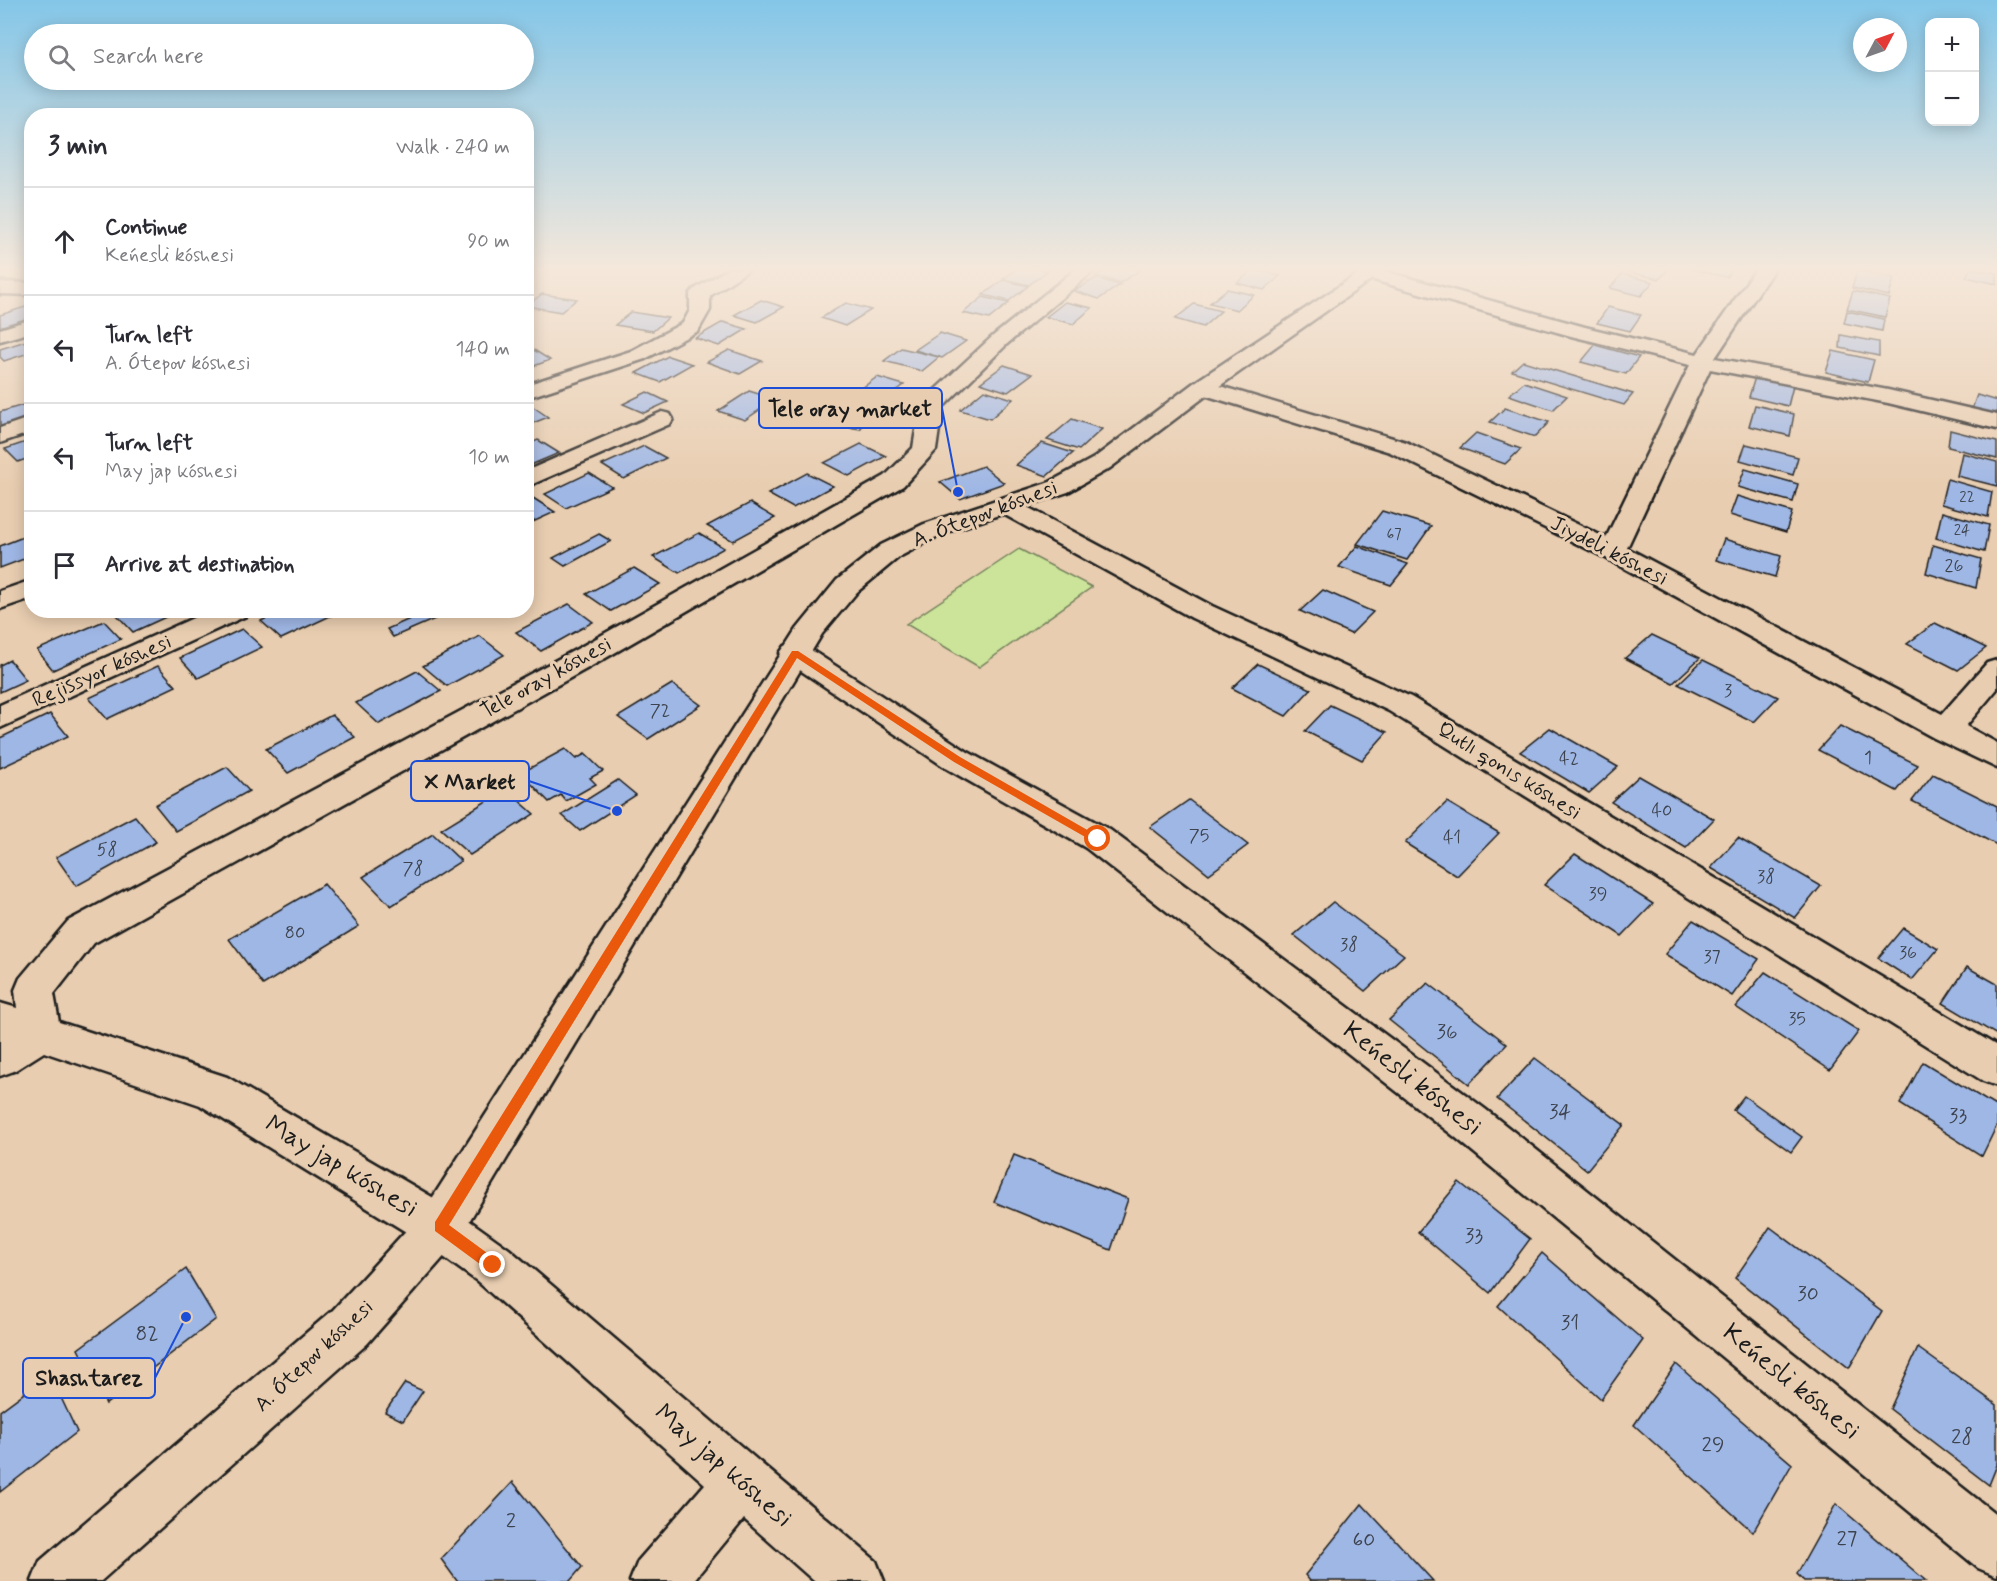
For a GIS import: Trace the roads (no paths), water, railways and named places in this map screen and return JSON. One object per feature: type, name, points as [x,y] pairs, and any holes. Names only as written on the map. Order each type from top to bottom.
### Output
[{"type":"street","points":[[534,385],[638,355],[661,343]]},
{"type":"street","name":"Tele oray kóshesi","points":[[40,1033],[34,990],[81,932],[587,656],[894,481],[924,450],[931,406],[997,343]]},
{"type":"street","name":"A. Ótepov kóshesi","points":[[60,1581],[350,1327],[440,1227],[795,653],[811,628],[847,586],[890,551],[933,529],[1059,487],[1102,463],[1203,387],[1268,343]]},
{"type":"street","points":[[1630,343],[1703,361],[1922,402],[1997,422]]},
{"type":"street","points":[[1613,551],[1703,361],[1715,343]]},
{"type":"street","name":"Jiydeli kóshesi","points":[[1203,387],[1398,447],[1613,551],[1997,757]]},
{"type":"street","points":[[534,476],[662,419]]},
{"type":"street","points":[[0,436],[24,427]]},
{"type":"street","name":"Qutlı qonıs kóshesi","points":[[1005,506],[1202,612],[1400,704],[1997,1068]]},
{"type":"street","points":[[0,601],[24,591]]},
{"type":"street","name":"Rejissyor kóshesi","points":[[0,717],[218,618]]},
{"type":"street","name":"Keńesli kóshesi","points":[[795,653],[957,760],[1098,839],[1470,1123],[1997,1549]]},
{"type":"street","points":[[1945,730],[1997,670]]},
{"type":"street","name":"May jap kóshesi","points":[[0,1020],[212,1090],[440,1227],[493,1265],[856,1581]]},
{"type":"street","points":[[0,1058],[40,1033]]},
{"type":"street","points":[[658,1581],[741,1481]]},
{"type":"place","name":"Tele oray market","points":[[958,492]]},
{"type":"place","name":"X Market","points":[[617,811]]},
{"type":"place","name":"Shashtarez","points":[[186,1317]]}]
